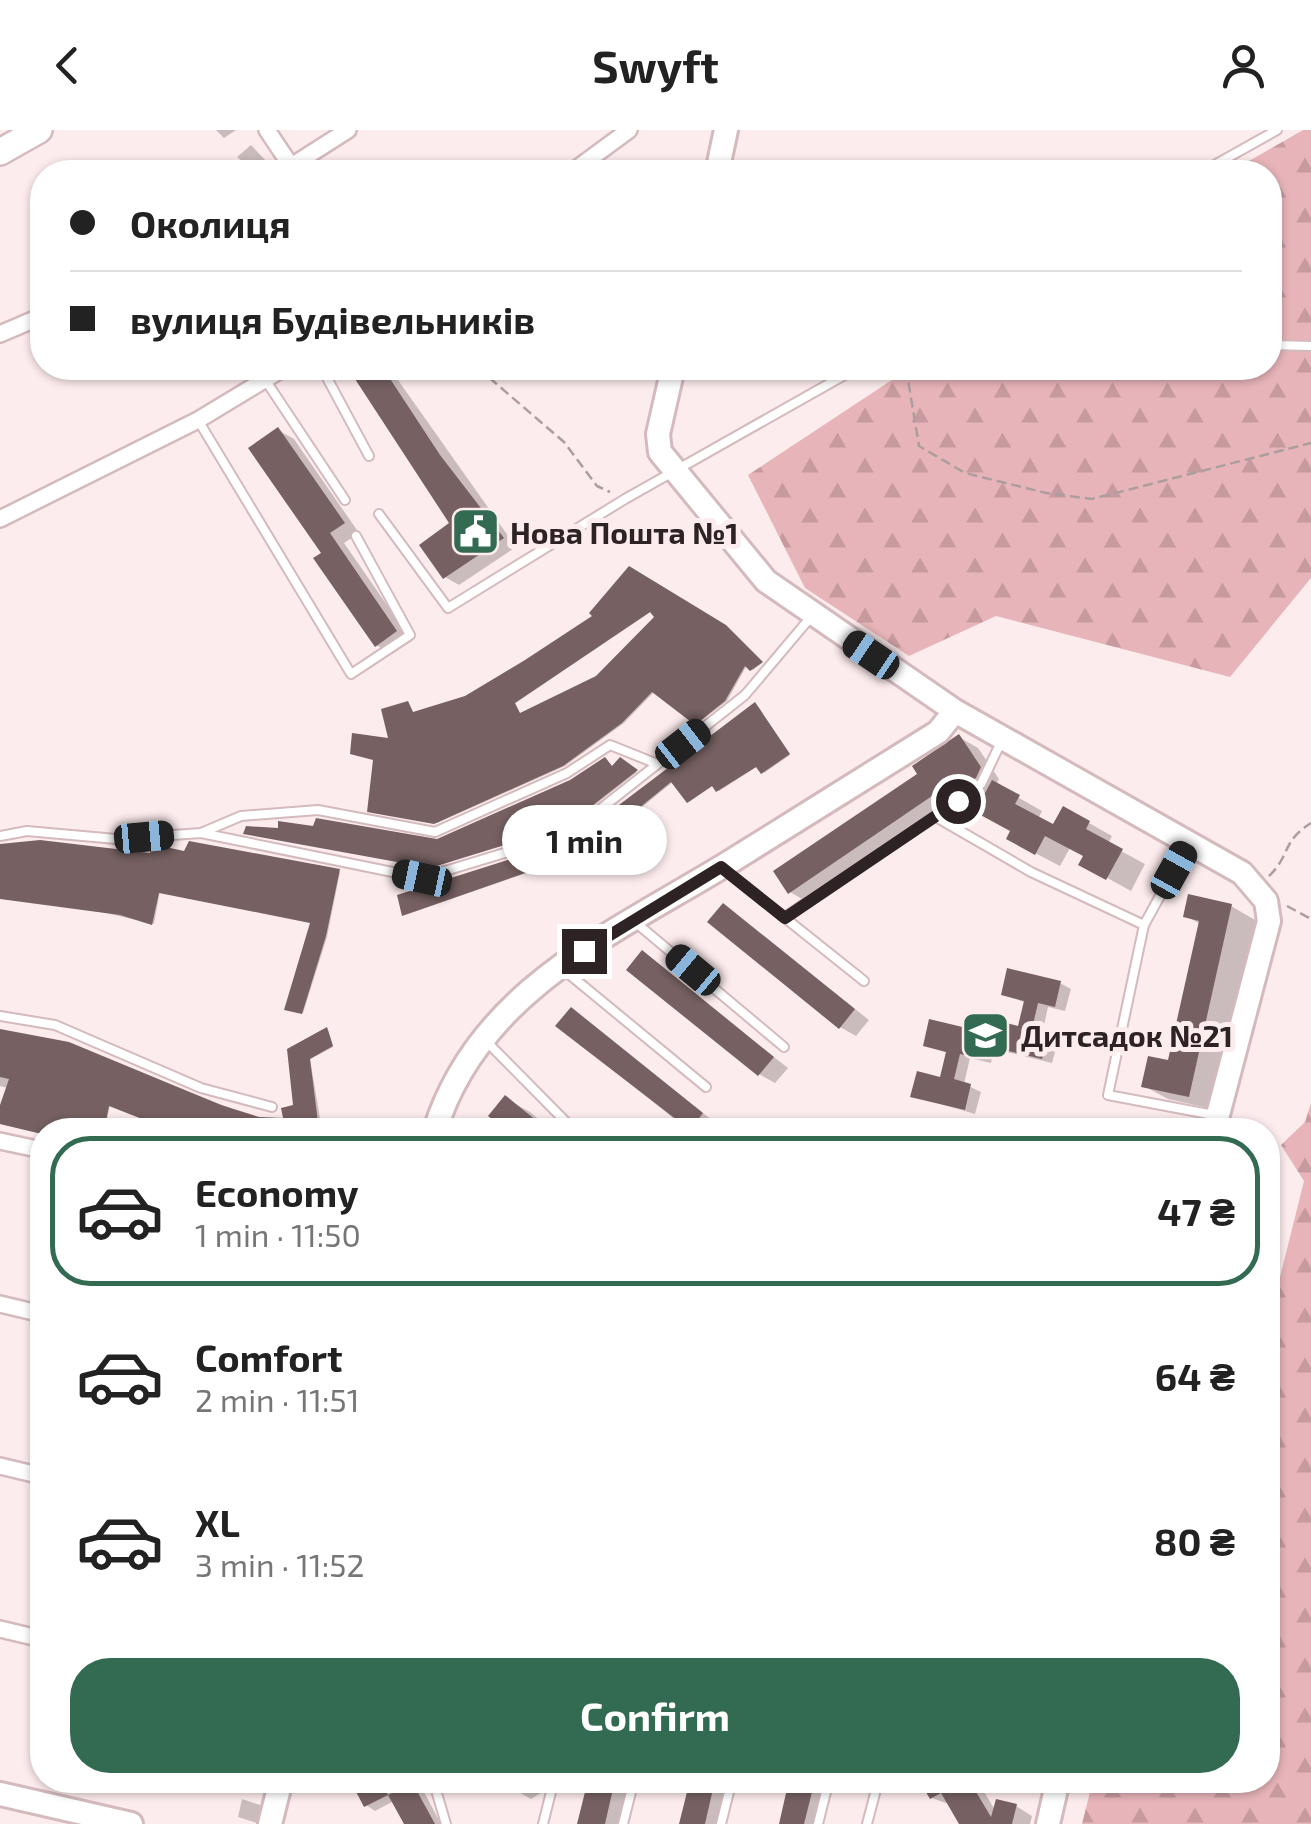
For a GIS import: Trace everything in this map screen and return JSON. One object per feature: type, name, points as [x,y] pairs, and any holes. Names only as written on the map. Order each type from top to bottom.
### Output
[{"type":"main road","points":[[0,152],[39,130]]},
{"type":"street","points":[[266,130],[283,160]]},
{"type":"street","points":[[305,160],[348,130]]},
{"type":"street","points":[[588,160],[629,130]]},
{"type":"street","points":[[720,160],[726,130]]},
{"type":"street","points":[[0,334],[30,321]]},
{"type":"street","points":[[0,519],[198,420],[261,380]]},
{"type":"street","points":[[670,380],[658,434],[660,452],[752,569],[955,711],[1190,842],[1262,894],[1269,922],[1217,1118]]},
{"type":"street","points":[[443,1118],[458,1070],[482,1037],[560,967],[938,732],[955,711]]},
{"type":"street","points":[[0,1142],[30,1148]]},
{"type":"street","points":[[0,1304],[30,1311]]},
{"type":"street","points":[[0,1466],[30,1473]]},
{"type":"street","points":[[0,1629],[30,1636]]},
{"type":"street","points":[[270,1824],[278,1793]]},
{"type":"street","points":[[1048,1824],[1055,1793]]},
{"type":"street","points":[[0,1794],[131,1824]]},
{"type":"lane","points":[[1223,160],[1277,130]]},
{"type":"lane","points":[[1282,345],[1311,346]]},
{"type":"lane","points":[[265,380],[345,500]]},
{"type":"lane","points":[[328,380],[368,456]]},
{"type":"lane","points":[[380,514],[448,608],[626,499],[836,380]]},
{"type":"lane","points":[[198,420],[351,674],[410,635],[356,536]]},
{"type":"lane","points":[[0,836],[26,831],[116,839],[202,833],[422,878],[570,833],[654,762],[745,696],[813,615]]},
{"type":"lane","points":[[785,918],[980,784],[1003,737]]},
{"type":"lane","points":[[202,833],[242,816],[318,810],[435,832],[566,773],[610,745],[654,762]]},
{"type":"lane","points":[[936,817],[1032,872],[1144,925]]},
{"type":"lane","points":[[1190,842],[1144,925],[1108,1095],[1197,1118]]},
{"type":"lane","points":[[721,867],[864,981]]},
{"type":"lane","points":[[632,919],[784,1047]]},
{"type":"lane","points":[[560,967],[706,1086]]},
{"type":"lane","points":[[0,1016],[55,1025],[201,1088],[272,1107]]},
{"type":"lane","points":[[482,1037],[562,1118]]},
{"type":"lane","points":[[438,1793],[446,1824]]},
{"type":"lane","points":[[544,1824],[551,1793]]},
{"type":"lane","points":[[623,1824],[631,1793]]},
{"type":"lane","points":[[721,1824],[729,1793]]},
{"type":"lane","points":[[818,1824],[826,1793]]},
{"type":"lane","points":[[866,1824],[875,1793]]},
{"type":"path","points":[[492,380],[564,442],[597,486],[626,499]]},
{"type":"path","points":[[908,380],[919,446],[965,472],[1046,493],[1092,499],[1311,443]]},
{"type":"path","points":[[1311,823],[1290,836],[1280,866],[1262,894],[1311,919]]},
{"type":"green space","points":[[1303,130],[1311,130],[1311,578],[1230,677],[996,616],[909,656],[805,588],[748,475],[892,380],[1282,380],[1282,160],[1251,160]]},
{"type":"green space","points":[[1311,1103],[1311,1824],[1082,1824],[1090,1793],[1280,1793],[1280,1277],[1304,1181],[1281,1145],[1305,1122]]},
{"type":"building","points":[[356,380],[391,380],[440,455],[504,538],[443,579],[419,545],[449,523]]},
{"type":"building","points":[[278,427],[345,523],[330,533],[397,631],[375,647],[313,558],[321,553],[248,448]]},
{"type":"building","points":[[629,566],[726,625],[763,662],[750,671],[745,666],[725,701],[695,725],[652,692],[622,723],[563,766],[434,824],[367,812],[373,760],[350,754],[352,733],[388,738],[381,709],[408,701],[413,712],[465,696],[592,616],[589,613]],"holes":[[[650,612],[654,617],[596,676],[520,713],[515,703]]]},
{"type":"building","points":[[755,702],[790,754],[761,774],[756,767],[716,792],[712,786],[687,803],[671,782],[585,852],[402,916],[397,895],[574,839]]},
{"type":"building","points":[[959,734],[981,767],[976,778],[937,804],[932,796],[788,894],[773,871],[917,774],[912,766]]},
{"type":"building","points":[[605,757],[612,766],[620,757],[638,770],[566,826],[430,868],[243,834],[246,826],[278,828],[278,821],[313,826],[316,818],[437,839],[570,780]]},
{"type":"building","points":[[992,780],[1020,795],[1015,804],[1053,824],[1063,806],[1090,821],[1086,829],[1123,849],[1106,880],[1078,865],[1083,856],[1045,836],[1035,855],[1006,839],[1010,831],[975,812]]},
{"type":"building","points":[[40,840],[150,853],[152,844],[184,851],[189,841],[340,869],[326,936],[302,1014],[284,1010],[310,923],[159,893],[152,925],[120,915],[0,899],[0,844]]},
{"type":"building","points":[[1188,894],[1232,904],[1189,1097],[1141,1087],[1148,1056],[1168,1060],[1199,921],[1183,917]]},
{"type":"building","points":[[723,903],[855,1009],[839,1029],[707,922]]},
{"type":"building","points":[[642,950],[774,1057],[758,1076],[626,970]]},
{"type":"building","points":[[1007,968],[1061,981],[1055,1007],[1038,1003],[1032,1029],[1049,1033],[1042,1059],[984,1045],[981,1059],[960,1054],[954,1079],[971,1084],[965,1110],[910,1097],[917,1071],[940,1077],[946,1052],[923,1046],[929,1019],[992,1034],[995,1020],[1018,1026],[1024,1001],[1001,995]]},
{"type":"building","points":[[571,1007],[703,1113],[699,1118],[674,1118],[555,1026]]},
{"type":"building","points":[[327,1027],[333,1046],[310,1059],[317,1118],[283,1118],[281,1108],[293,1105],[287,1049]]},
{"type":"building","points":[[0,1029],[69,1042],[259,1117],[283,1118],[140,1118],[109,1106],[106,1118],[30,1118],[30,1131],[0,1124],[0,1105],[9,1079],[0,1077]]},
{"type":"building","points":[[505,1095],[533,1118],[490,1118],[488,1116]]},
{"type":"building","points":[[357,1793],[387,1793],[388,1795],[364,1807]]},
{"type":"building","points":[[418,1793],[435,1824],[404,1824],[388,1795]]},
{"type":"building","points":[[585,1793],[612,1793],[605,1824],[577,1824]]},
{"type":"building","points":[[687,1793],[712,1793],[705,1824],[679,1824]]},
{"type":"building","points":[[786,1793],[812,1793],[804,1824],[779,1824]]},
{"type":"building","points":[[941,1793],[977,1793],[991,1817],[996,1799],[1017,1804],[1012,1824],[959,1824]]},
{"type":"place","name":"Нова Пошта №1","points":[[475,532]]},
{"type":"place","name":"Дитсадок №21","points":[[986,1035]]},
{"type":"route","points":[[584,951],[721,867],[785,918],[958,801]]}]
